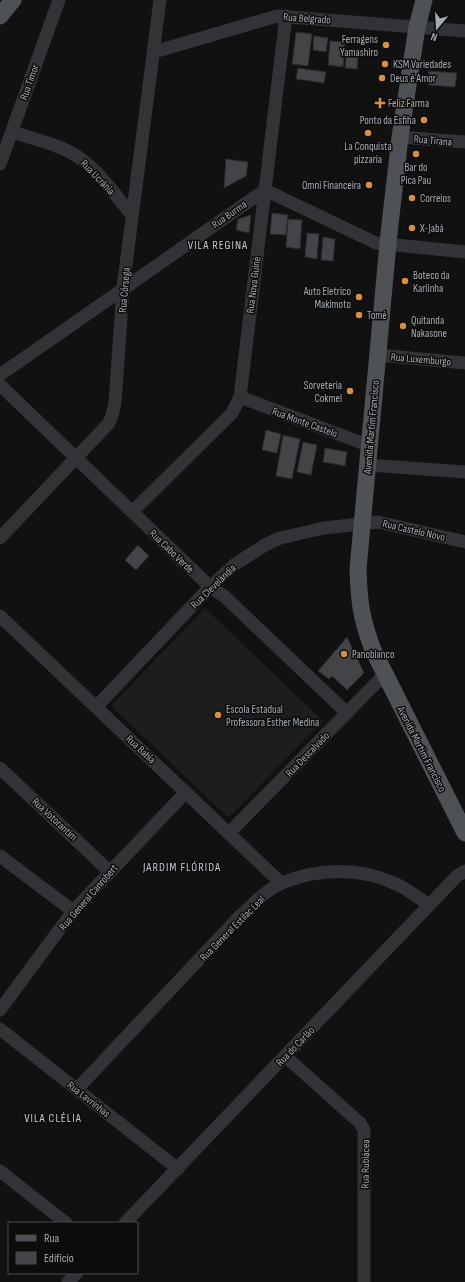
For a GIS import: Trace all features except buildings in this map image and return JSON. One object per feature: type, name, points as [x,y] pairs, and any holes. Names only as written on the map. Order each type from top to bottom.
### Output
[{"type":"main road","name":"Avenida Martim Francisco","points":[[424,0],[418,27],[400,137],[388,245],[358,569],[359,606],[370,644],[465,833]]},
{"type":"street","name":"Rua Timor","points":[[0,164],[59,0]]},
{"type":"street","name":"Rua Córsega","points":[[0,538],[109,423],[114,410],[123,288],[160,0]]},
{"type":"street","name":"Rua Belgrado","points":[[154,52],[265,18],[286,16],[465,31]]},
{"type":"street","name":"Rua Nova Guiné","points":[[132,512],[232,412],[240,398],[286,16]]},
{"type":"street","name":"Rua Ucrânia","points":[[12,132],[65,150],[80,159],[98,175],[132,215]]},
{"type":"street","name":"Rua Tirana","points":[[400,137],[465,142]]},
{"type":"street","points":[[265,190],[376,243],[465,252]]},
{"type":"street","name":"Rua Burma","points":[[0,375],[265,190]]},
{"type":"street","name":"Rua Luxemburgo","points":[[378,355],[465,363]]},
{"type":"street","name":"Rua Cabo Verde","points":[[0,385],[210,587],[224,596],[347,713]]},
{"type":"street","name":"Rua Monte Castelo","points":[[240,398],[370,446]]},
{"type":"street","points":[[368,465],[465,472]]},
{"type":"street","name":"Rua Castelo Novo","points":[[363,523],[378,522],[465,542]]},
{"type":"street","name":"Rua Clevelândia","points":[[96,707],[210,587],[244,558],[280,538],[301,532],[363,523]]},
{"type":"street","name":"Rua Bahia","points":[[0,616],[281,883]]},
{"type":"street","name":"Rua Descalvado","points":[[229,833],[385,674]]},
{"type":"street","name":"Rua Votorantim","points":[[0,768],[110,871]]},
{"type":"street","name":"Rua General Canrobert","points":[[0,1010],[73,911],[186,792]]},
{"type":"street","points":[[0,856],[73,911]]},
{"type":"street","name":"Rua do Carlão","points":[[126,1222],[457,876],[465,871]]},
{"type":"street","name":"Rua General Estilac Leal","points":[[77,1089],[239,917],[281,883],[328,872],[356,873],[396,884],[429,905]]},
{"type":"street","name":"Rua Lavrinhas","points":[[0,1029],[178,1169]]},
{"type":"street","name":"Rua Rubiácea","points":[[285,1056],[360,1123],[364,1130],[364,1282]]},
{"type":"street","points":[[0,1171],[65,1222]]},
{"type":"street","points":[[68,1282],[76,1274]]},
{"type":"shaded area","name":"Escola Estadual Professora Esther Medina","points":[[205,608],[323,721],[230,816],[227,816],[113,708],[112,705]]},
{"type":"place","name":"Ferragens Yamashiro","points":[[386,45]]},
{"type":"place","name":"KSM Variedades","points":[[385,64]]},
{"type":"place","name":"Deus é Amor","points":[[382,78]]},
{"type":"place","name":"Feliz Farma","points":[[380,103]]},
{"type":"place","name":"Ponto da Esfiha","points":[[424,120]]},
{"type":"place","name":"La Conquista pizzaria","points":[[368,133]]},
{"type":"place","name":"Bar do Pica Pau","points":[[416,154]]},
{"type":"place","name":"Omni Financeira","points":[[369,185]]},
{"type":"place","name":"Correios","points":[[412,198]]},
{"type":"place","name":"X-Jabá","points":[[412,228]]},
{"type":"place","name":"Boteco da Karlinha","points":[[405,281]]},
{"type":"place","name":"Auto Eletrico Makimoto","points":[[359,297]]},
{"type":"place","name":"Tomé","points":[[359,315]]},
{"type":"place","name":"Quitanda Nakasone","points":[[403,326]]},
{"type":"place","name":"Sorveteria Cokmel","points":[[350,391]]},
{"type":"place","name":"Panobianco","points":[[344,654]]},
{"type":"place","name":"Escola Estadual Professora Esther Medina","points":[[218,715]]},
{"type":"district","name":"VILA REGINA","points":[[218,245]]},
{"type":"district","name":"JARDIM FLÓRIDA","points":[[182,867]]},
{"type":"district","name":"VILA CLÉLIA","points":[[53,1118]]}]
